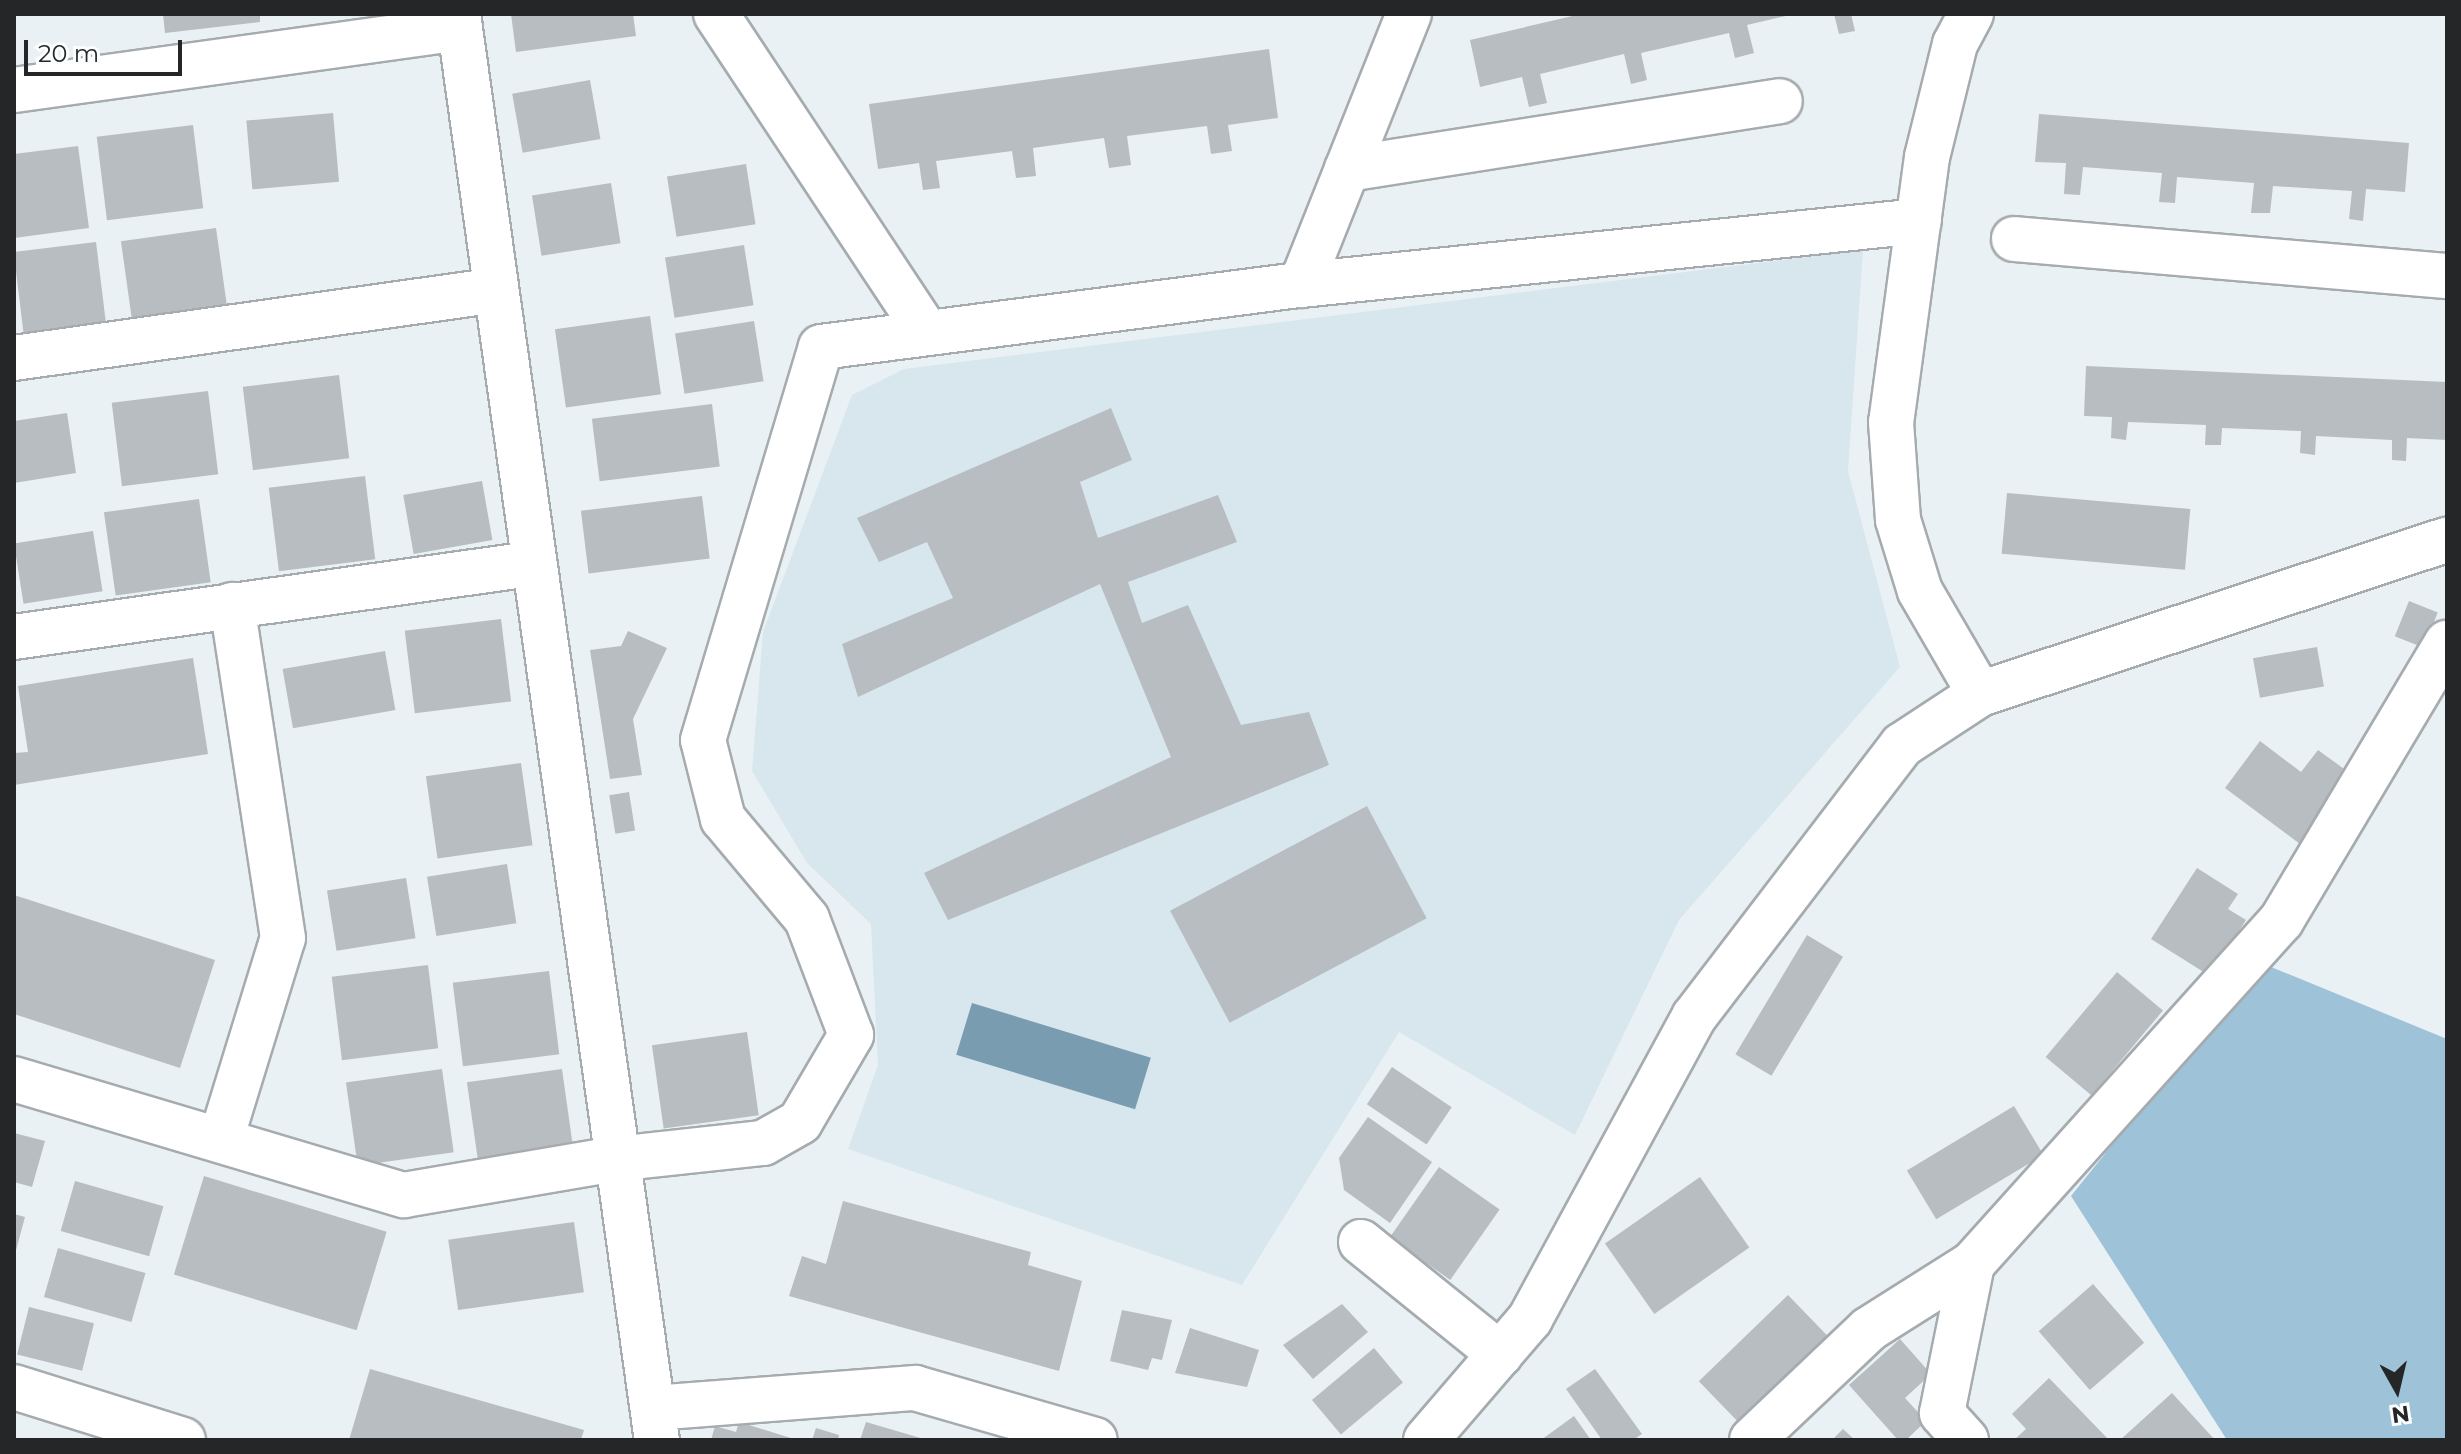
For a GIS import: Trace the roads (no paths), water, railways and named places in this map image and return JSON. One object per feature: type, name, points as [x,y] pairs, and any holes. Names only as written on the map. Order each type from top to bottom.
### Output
[{"type":"street","points":[[716,14],[927,333]]},
{"type":"street","points":[[1301,285],[1409,14]]},
{"type":"street","points":[[1971,14],[1952,58],[1919,221],[1891,422],[1898,520],[1920,591],[1980,694]]},
{"type":"street","points":[[14,90],[458,21],[530,564],[655,1424],[915,1388],[1018,1429],[1095,1440]]},
{"type":"street","points":[[1347,169],[1780,101]]},
{"type":"street","points":[[14,1079],[404,1195],[615,1159],[763,1143],[800,1122],[851,1035],[807,919],[723,819],[709,786],[703,740],[821,347],[1301,285],[1919,221]]},
{"type":"street","points":[[2014,239],[2447,276]]},
{"type":"street","points":[[14,358],[493,291]]},
{"type":"street","points":[[1426,1440],[1530,1319],[1694,1017],[1902,745],[1980,694],[2447,540]]},
{"type":"street","points":[[14,637],[530,564]]},
{"type":"street","points":[[221,1139],[283,938],[232,605]]},
{"type":"street","points":[[1752,1440],[1869,1329],[1972,1264],[2281,921],[2447,643]]},
{"type":"street","points":[[1361,1242],[1500,1354]]},
{"type":"street","points":[[1966,1440],[1942,1413],[1972,1264]]},
{"type":"street","points":[[14,1387],[183,1440]]}]
